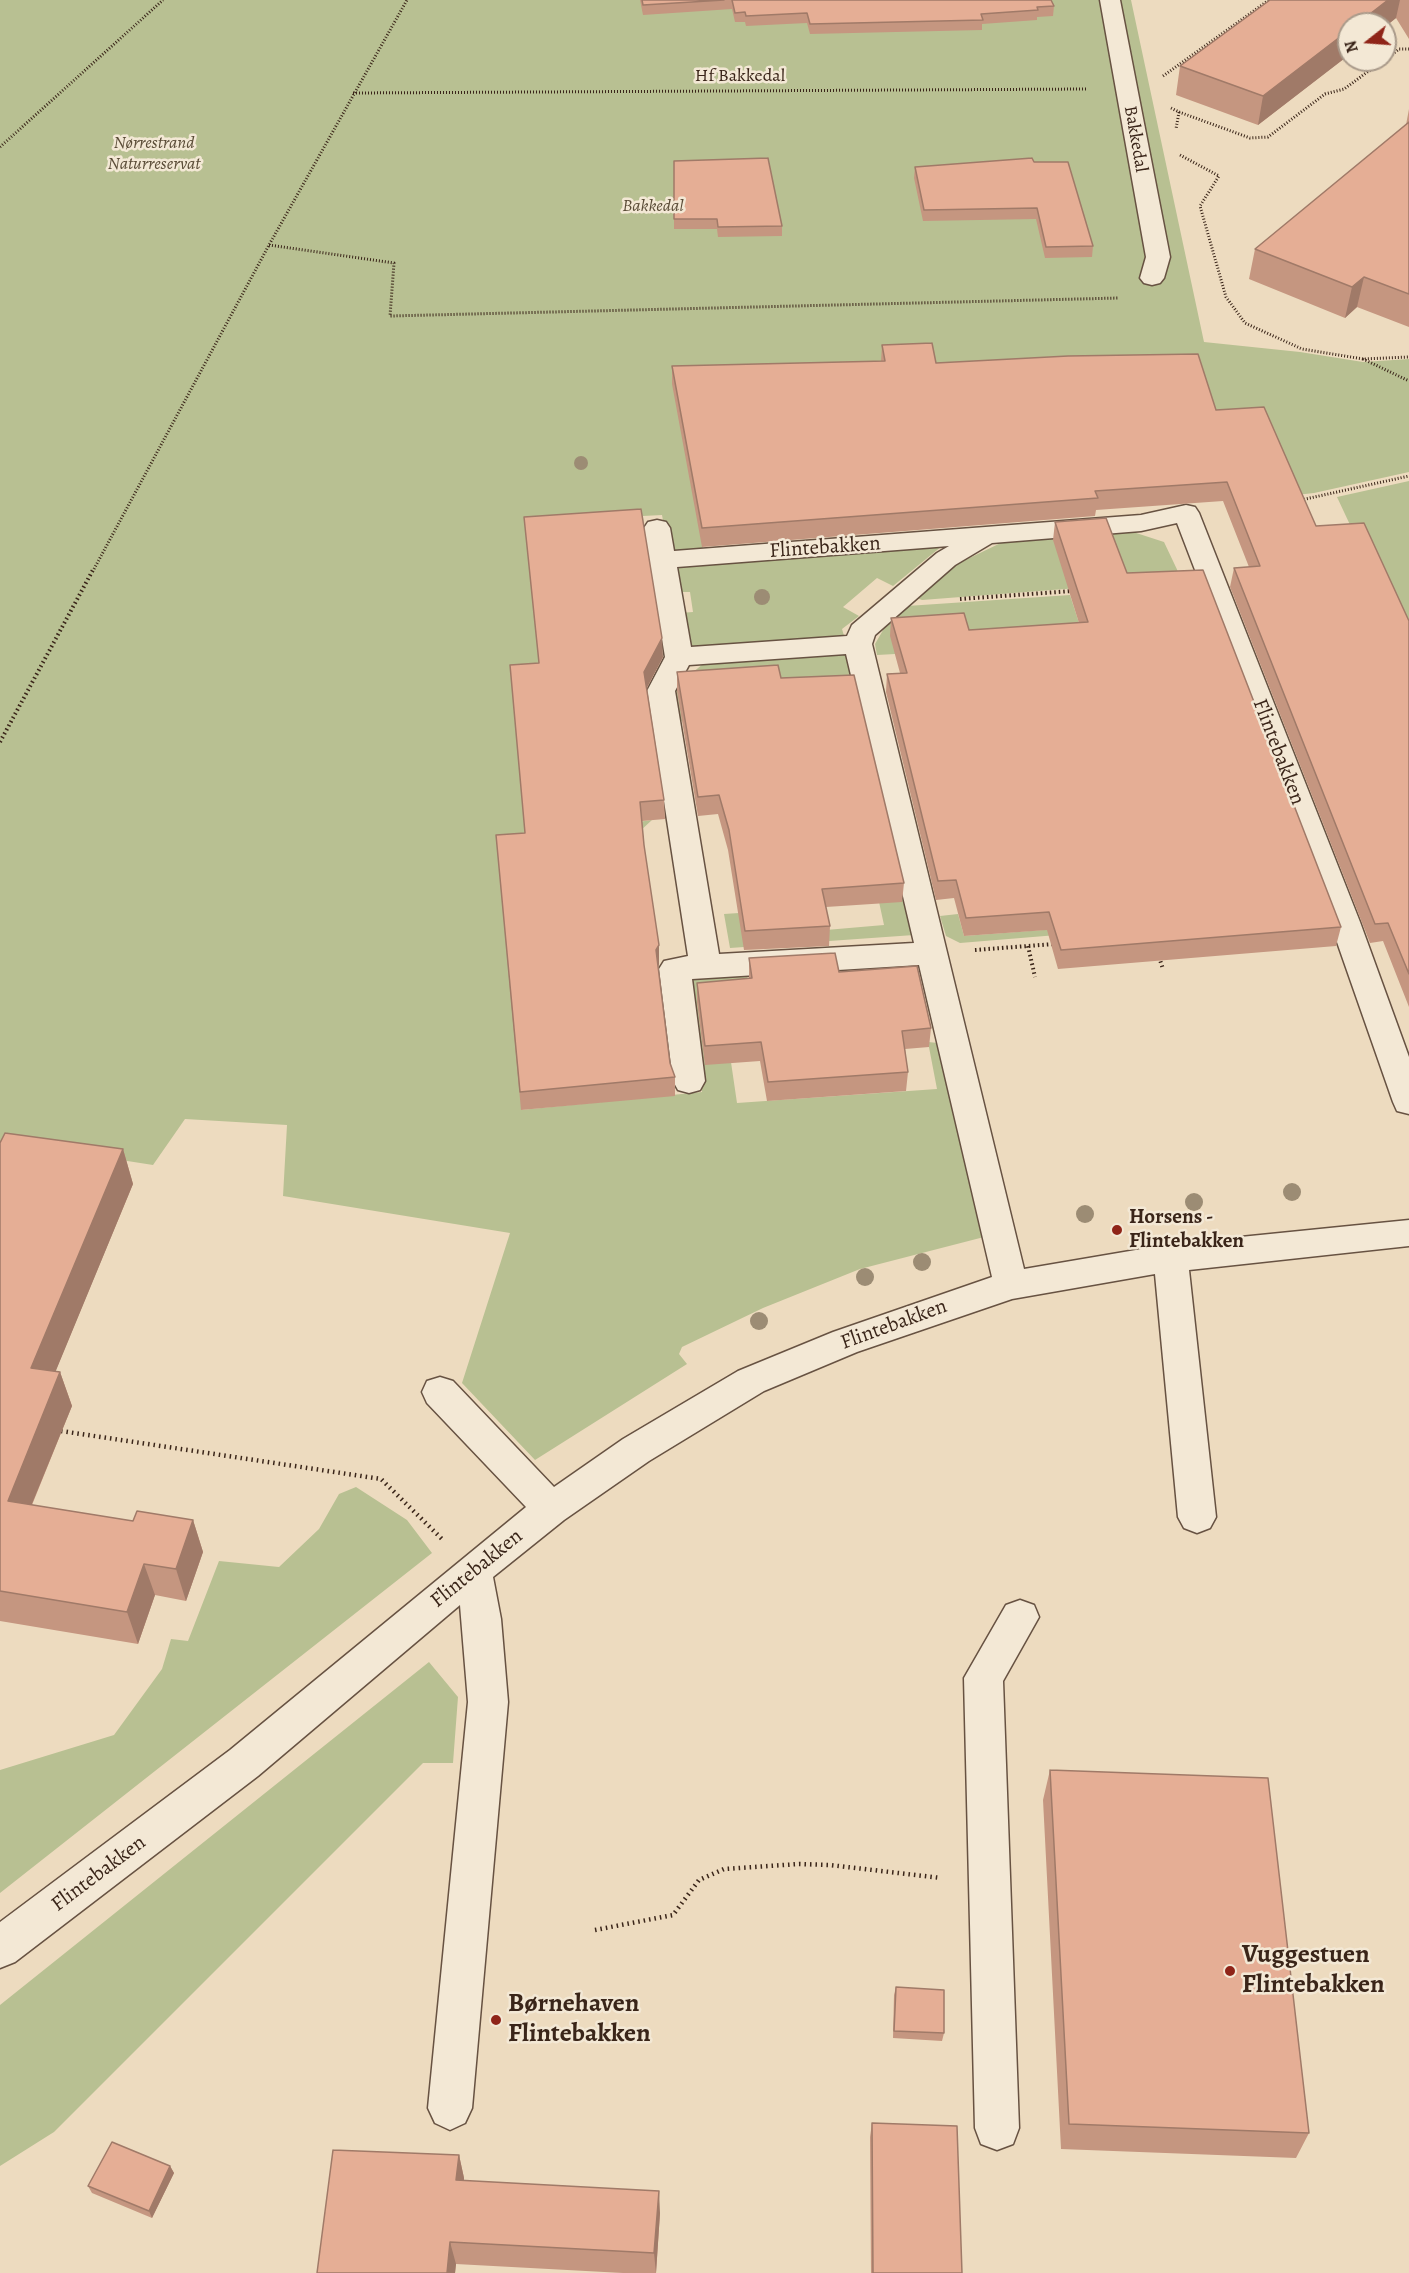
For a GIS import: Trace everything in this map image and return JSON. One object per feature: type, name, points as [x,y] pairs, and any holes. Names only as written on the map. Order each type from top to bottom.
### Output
[{"type":"street","name":"Bakkedal","points":[[1110,0],[1158,256],[1152,278]]},
{"type":"street","name":"Flintebakken","points":[[662,560],[1141,523],[1186,513],[1345,922],[1409,1102]]},
{"type":"street","points":[[657,528],[679,657],[661,691],[705,966]]},
{"type":"street","name":"Flintebakken","points":[[858,644],[862,631],[899,598],[946,559],[988,536]]},
{"type":"street","points":[[679,657],[858,644],[1011,1285]]},
{"type":"street","points":[[689,1081],[675,969],[933,953]]},
{"type":"street","name":"Flintebakken","points":[[0,1948],[243,1763],[551,1509],[636,1450],[751,1381],[845,1342],[1011,1285],[1171,1258],[1409,1233]]},
{"type":"street","points":[[1171,1258],[1197,1517]]},
{"type":"street","points":[[440,1392],[551,1509]]},
{"type":"street","points":[[450,2108],[488,1702],[482,1619],[473,1571]]},
{"type":"street","points":[[997,2128],[983,1678],[1020,1617]]},
{"type":"path","points":[[0,147],[163,0]]},
{"type":"path","points":[[0,742],[269,245],[407,0]]},
{"type":"path","points":[[1161,78],[1269,0]]},
{"type":"path","points":[[1163,103],[1179,112],[1250,138],[1268,137],[1325,94],[1344,89],[1368,72]]},
{"type":"path","name":"Hf Bakkedal","points":[[353,93],[1043,88],[1126,90]]},
{"type":"path","points":[[1175,135],[1179,112]]},
{"type":"path","points":[[1178,153],[1220,176],[1200,206],[1226,297],[1245,323],[1302,349],[1363,359],[1409,357]]},
{"type":"path","points":[[269,245],[394,263],[390,316],[1118,298],[1141,290],[1152,278]]},
{"type":"path","points":[[1363,359],[1409,381]]},
{"type":"path","points":[[1293,502],[1409,476]]},
{"type":"path","points":[[899,598],[918,602],[1083,591]]},
{"type":"path","points":[[933,953],[1062,943]]},
{"type":"path","points":[[1028,946],[1035,977]]},
{"type":"path","points":[[1156,948],[1163,969]]},
{"type":"path","points":[[61,1431],[381,1479],[416,1511],[473,1571]]},
{"type":"path","points":[[595,1930],[673,1915],[699,1880],[724,1869],[799,1863],[989,1883]]},
{"type":"green space","name":"Nørrestrand Naturreservat","points":[[0,0],[1131,0],[1204,342],[1300,352],[1363,362],[1409,359],[1409,472],[1314,493],[1287,496],[1284,489],[702,543],[703,551],[669,553],[662,515],[643,516],[644,528],[609,826],[652,820],[627,843],[521,1110],[702,1092],[687,980],[747,975],[750,998],[722,1001],[737,1103],[937,1089],[928,1042],[938,1043],[984,1237],[860,1269],[763,1308],[682,1347],[679,1354],[687,1364],[535,1460],[462,1383],[510,1233],[283,1196],[287,1125],[185,1119],[153,1165],[0,1141]]},
{"type":"green space","points":[[1409,481],[1409,651],[1337,497]]},
{"type":"green space","points":[[1130,531],[1164,542],[1182,580],[922,600],[917,598],[955,565],[1009,539]]},
{"type":"green space","points":[[942,546],[893,586],[877,578],[843,607],[859,616],[842,629],[845,639],[686,650],[680,613],[693,612],[690,592],[675,592],[671,565]]},
{"type":"green space","points":[[1070,595],[1162,881],[1130,929],[960,943],[946,936],[940,916],[958,914],[964,936],[1096,926],[895,654],[877,655],[875,644],[886,625],[907,606]]},
{"type":"green space","points":[[848,652],[914,935],[730,948],[724,914],[739,913],[826,930],[884,925],[873,874],[707,720],[676,721],[671,691],[704,663]]},
{"type":"green space","points":[[356,1487],[407,1520],[432,1553],[0,1893],[0,1770],[114,1735],[162,1669],[171,1639],[188,1641],[219,1561],[279,1567],[319,1529],[339,1494]]},
{"type":"green space","points":[[429,1662],[458,1697],[453,1763],[423,1763],[54,2132],[0,2166],[0,2005]]},
{"type":"building","points":[[642,0],[724,0],[643,5]]},
{"type":"building","points":[[732,0],[1051,0],[1054,6],[1037,7],[1038,10],[981,14],[983,20],[810,24],[807,13],[746,16],[745,12],[735,13]]},
{"type":"building","points":[[1270,0],[1388,0],[1372,12],[1337,12],[1337,39],[1263,96],[1180,66]]},
{"type":"building","points":[[1409,122],[1409,294],[1364,277],[1352,287],[1255,249]]},
{"type":"building","points":[[768,158],[782,226],[718,227],[717,219],[674,219],[674,161]]},
{"type":"building","points":[[1032,158],[1034,162],[1068,162],[1093,246],[1046,247],[1037,208],[924,210],[915,167]]},
{"type":"building","points":[[932,343],[936,363],[1068,356],[1198,354],[1216,410],[1264,407],[1316,526],[1364,523],[1409,621],[1409,974],[1388,923],[1375,924],[1234,568],[1260,566],[1227,482],[1095,491],[1098,498],[702,528],[672,366],[885,361],[882,345]]},
{"type":"building","points":[[641,509],[662,638],[644,672],[664,800],[640,802],[659,945],[656,950],[670,1063],[675,1077],[520,1092],[496,835],[525,833],[510,665],[539,663],[524,517]]},
{"type":"building","points":[[1106,518],[1127,573],[1203,570],[1341,927],[1061,950],[1049,912],[966,918],[956,880],[938,881],[887,674],[907,673],[891,618],[964,613],[969,630],[1088,622],[1055,522]]},
{"type":"building","points":[[778,665],[781,678],[854,675],[904,883],[822,889],[830,926],[745,931],[729,830],[719,795],[698,797],[677,672]]},
{"type":"building","points":[[835,953],[839,972],[917,966],[931,1028],[902,1031],[908,1072],[768,1082],[761,1042],[705,1046],[697,983],[752,978],[749,958]]},
{"type":"building","points":[[5,1133],[123,1149],[31,1368],[60,1372],[8,1501],[133,1521],[137,1511],[193,1520],[176,1569],[144,1564],[127,1612],[0,1591],[0,1143]]},
{"type":"building","points":[[1050,1770],[1268,1778],[1309,2133],[1069,2124]]},
{"type":"building","points":[[896,1987],[944,1990],[944,2033],[894,2031]]},
{"type":"building","points":[[872,2123],[957,2126],[962,2273],[873,2273]]},
{"type":"building","points":[[112,2142],[170,2166],[149,2211],[88,2186]]},
{"type":"building","points":[[333,2150],[459,2155],[456,2180],[659,2191],[654,2253],[450,2242],[447,2273],[317,2273]]},
{"type":"place","name":"Horsens - Flintebakken","points":[[1117,1230]]},
{"type":"place","name":"Vuggestuen Flintebakken","points":[[1230,1971]]},
{"type":"place","name":"Børnehaven Flintebakken","points":[[496,2020]]}]
